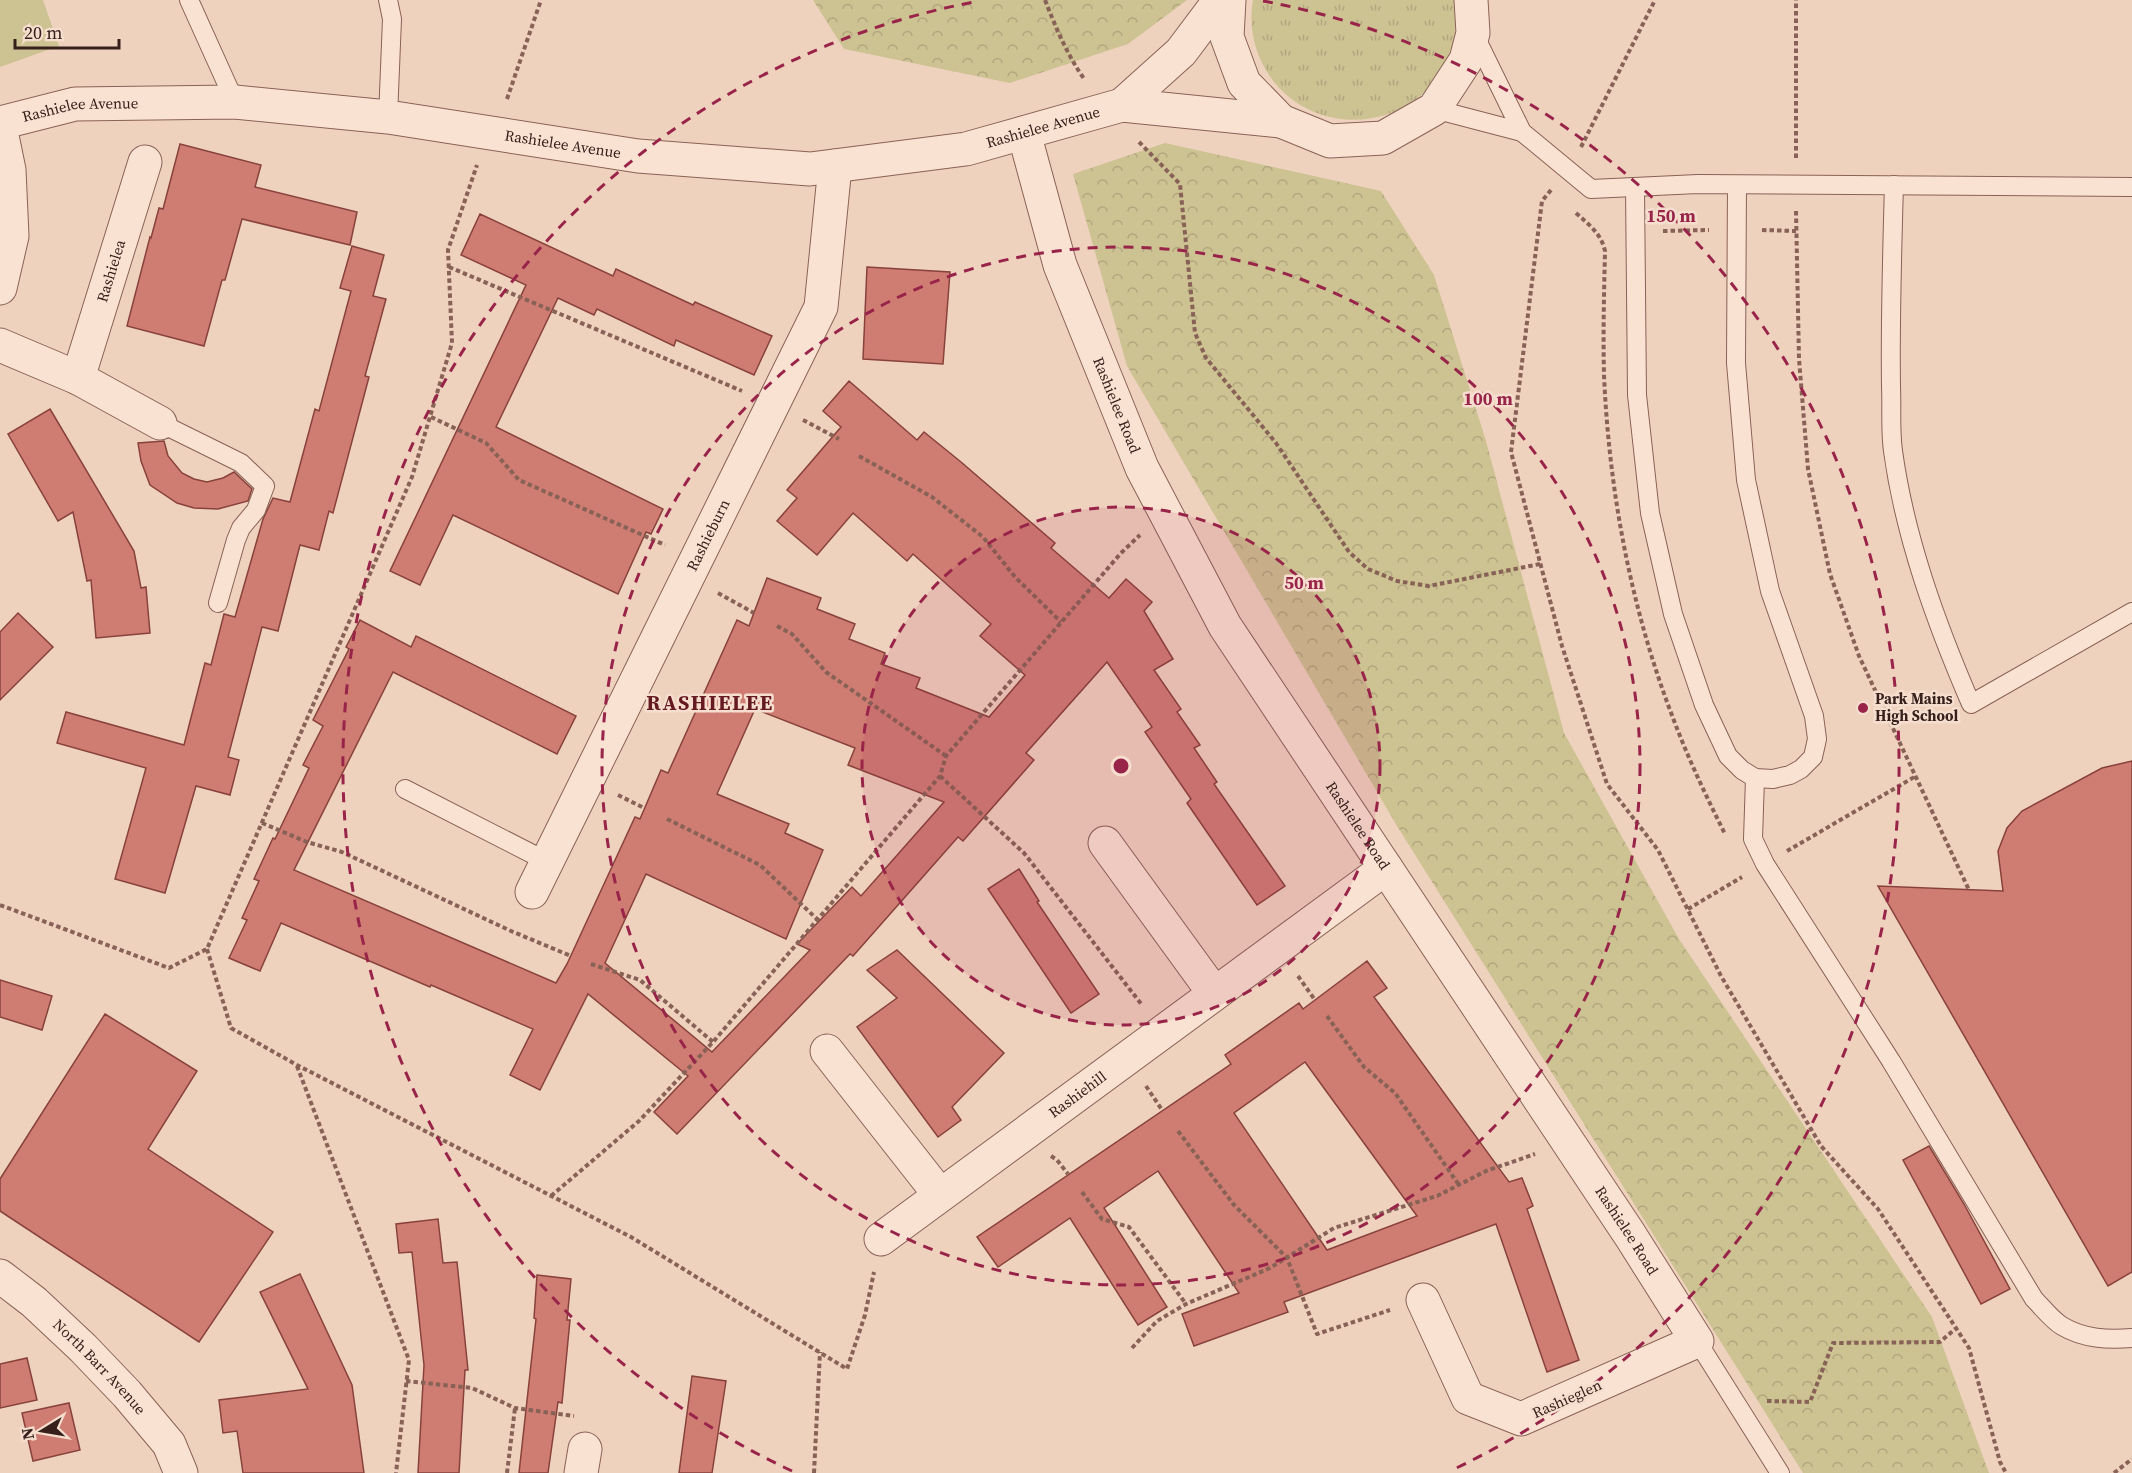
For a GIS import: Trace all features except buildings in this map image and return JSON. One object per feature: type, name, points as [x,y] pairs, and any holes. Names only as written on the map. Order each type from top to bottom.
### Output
[{"type":"street","name":"Rashielee Avenue","points":[[1115,107],[1181,52],[1220,0]]},
{"type":"street","points":[[1229,0],[1227,37],[1244,83],[1281,121],[1330,141],[1383,138],[1434,109],[1466,60],[1473,33],[1471,0]]},
{"type":"street","name":"Rashielee Avenue","points":[[0,124],[75,104],[236,102],[388,117],[638,156],[810,169],[966,149],[1115,107],[1281,121]]},
{"type":"street","points":[[0,124],[9,170],[12,236],[0,288]]},
{"type":"street","name":"Rashielee Road","points":[[1024,133],[1060,265],[1142,468],[1225,626],[1630,1235],[1697,1341]]},
{"type":"street","name":"Rashielea","points":[[78,378],[145,162]]},
{"type":"street","name":"Rashieburn","points":[[532,892],[820,308],[835,166]]},
{"type":"street","points":[[0,345],[78,378],[160,423]]},
{"type":"street","points":[[1105,843],[1214,993]]},
{"type":"street","name":"Rashiehill","points":[[881,1239],[1386,868]]},
{"type":"street","points":[[827,1051],[940,1196]]},
{"type":"street","name":"North Barr Avenue","points":[[0,1276],[34,1302],[127,1394],[169,1444],[181,1473]]},
{"type":"street","name":"Rashieglen","points":[[1423,1300],[1468,1398],[1521,1419],[1697,1341]]},
{"type":"lane","points":[[189,0],[236,102]]},
{"type":"lane","points":[[388,0],[392,20],[388,117]]},
{"type":"lane","points":[[1473,33],[1522,132],[1591,189],[1737,185],[2132,187]]},
{"type":"lane","points":[[1434,109],[1522,132]]},
{"type":"lane","points":[[1635,187],[1638,395],[1650,513],[1673,614],[1704,705],[1728,756],[1742,770],[1755,778],[1773,779],[1790,776],[1801,769],[1813,757],[1817,739],[1814,716],[1770,591],[1746,480],[1736,363],[1737,185]]},
{"type":"lane","points":[[1894,185],[1890,336],[1893,449],[1903,510],[1920,568],[1948,650],[1971,704],[2132,612]]},
{"type":"lane","points":[[160,423],[241,463],[265,486],[256,510],[241,528],[236,540],[218,603]]},
{"type":"lane","points":[[1755,778],[1752,839],[1765,864],[1891,1061],[2034,1299],[2061,1325],[2087,1337],[2132,1338]]},
{"type":"lane","points":[[405,789],[546,861]]},
{"type":"lane","name":"Rashielee Road","points":[[1697,1341],[1780,1473]]},
{"type":"path","points":[[507,99],[542,0]]},
{"type":"path","points":[[1045,0],[1074,65],[1115,107],[1180,184],[1195,333],[1206,358],[1276,443],[1349,552],[1368,569],[1397,581],[1429,586],[1540,564]]},
{"type":"path","points":[[1655,0],[1579,153],[1542,201],[1511,452],[1562,646],[1607,784],[1658,850],[1722,976],[1821,1146],[1878,1209],[1969,1348],[2000,1462],[2006,1473]]},
{"type":"path","points":[[1796,0],[1796,231],[1799,359],[1808,469],[1830,574],[1859,656],[1969,890]]},
{"type":"path","points":[[0,905],[169,968],[207,949],[412,477],[452,344],[448,250],[479,159]]},
{"type":"path","points":[[1596,231],[1796,231]]},
{"type":"path","points":[[449,267],[772,404],[839,439]]},
{"type":"path","points":[[431,417],[486,443],[519,480],[691,567],[754,613]]},
{"type":"path","points":[[859,456],[932,497],[983,537],[1015,577],[1060,622]]},
{"type":"path","points":[[551,1196],[639,1121],[713,1042],[819,921],[940,776],[946,756],[1060,622],[1120,553],[1165,512]]},
{"type":"path","points":[[777,626],[792,634],[826,672],[946,756]]},
{"type":"path","points":[[940,776],[1024,853],[1162,1032]]},
{"type":"path","points":[[1688,909],[1916,776]]},
{"type":"path","points":[[667,819],[760,865],[819,921]]},
{"type":"path","points":[[262,823],[308,842],[342,852],[571,956]]},
{"type":"path","points":[[207,949],[231,1028],[297,1065],[631,1238],[847,1369],[865,1315],[881,1239]]},
{"type":"path","points":[[591,964],[640,980],[713,1042]]},
{"type":"path","points":[[1327,1016],[1364,1067],[1395,1093],[1459,1185]]},
{"type":"path","points":[[297,1065],[409,1360],[396,1473]]},
{"type":"path","points":[[1178,1131],[1234,1205],[1287,1258],[1317,1334],[1423,1300]]},
{"type":"path","points":[[1132,1348],[1157,1321],[1186,1304],[1270,1268],[1334,1228],[1437,1196],[1486,1171],[1569,1143]]},
{"type":"path","points":[[1082,1192],[1102,1219],[1129,1227],[1186,1304]]},
{"type":"path","points":[[1735,1400],[1810,1402],[1833,1343],[1940,1342],[1955,1329]]},
{"type":"path","points":[[814,1473],[820,1352]]},
{"type":"path","points":[[406,1382],[472,1388],[514,1408],[588,1418],[583,1461]]},
{"type":"path","points":[[507,1473],[514,1408]]},
{"type":"path","points":[[2114,1473],[2132,1459]]},
{"type":"green space","points":[[0,0],[43,0],[59,46],[0,67]]},
{"type":"green space","points":[[813,0],[1187,0],[1128,44],[1010,83],[844,49]]},
{"type":"green space","points":[[1253,0],[1454,0],[1455,35],[1440,74],[1421,95],[1398,110],[1372,118],[1344,119],[1317,113],[1292,100],[1271,78],[1254,41],[1251,21]]},
{"type":"green space","points":[[1165,143],[1381,191],[1434,275],[1486,441],[1564,733],[1679,939],[1932,1317],[1989,1473],[1803,1473],[1397,826],[1127,366],[1073,174]]},
{"type":"place","name":"Park Mains High School","points":[[1863,708]]},
{"type":"district","name":"RASHIELEE","points":[[710,703]]}]
